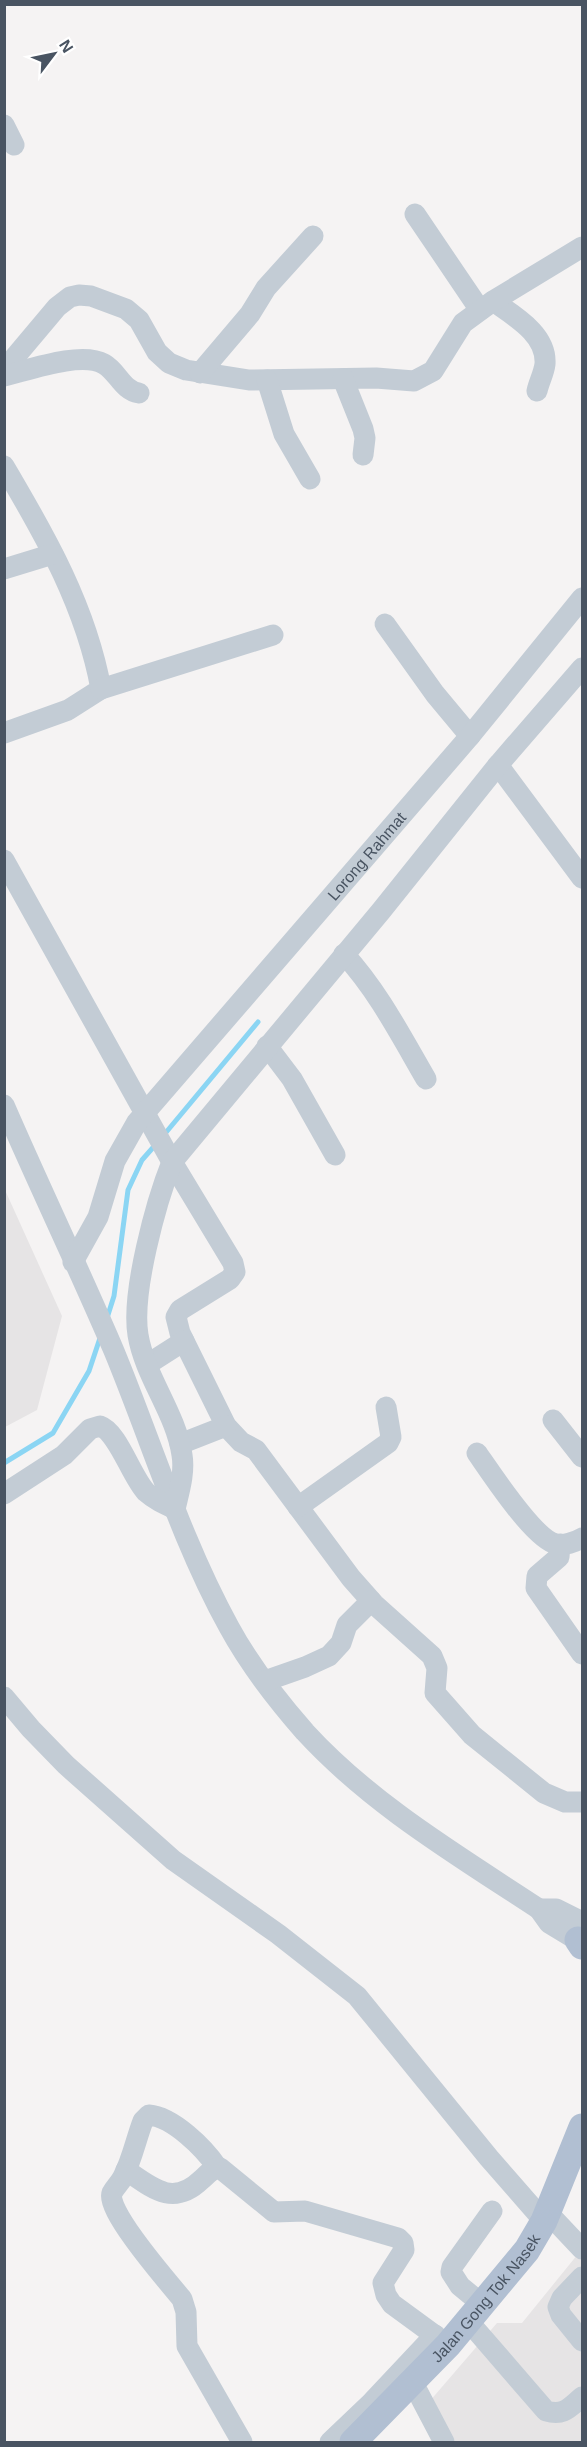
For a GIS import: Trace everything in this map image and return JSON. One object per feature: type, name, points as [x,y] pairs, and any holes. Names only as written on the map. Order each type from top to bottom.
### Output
[{"type":"main road","name":"Jalan Gong Tok Nasek","points":[[353,2442],[413,2383],[442,2340],[476,2313],[527,2250],[546,2217],[582,2127]]},
{"type":"street","points":[[4,125],[14,145]]},
{"type":"street","points":[[415,214],[487,305],[532,331],[540,343],[545,362],[537,391]]},
{"type":"street","points":[[200,373],[250,314],[266,288],[313,236]]},
{"type":"street","points":[[4,370],[57,307],[69,297],[79,295],[92,296],[126,309],[139,320],[156,352],[179,368],[249,380],[376,378],[406,381],[426,376],[433,371],[459,327],[487,305],[582,247]]},
{"type":"street","points":[[4,376],[56,363],[95,360],[105,364],[126,387],[139,393]]},
{"type":"street","points":[[343,379],[363,429],[365,438],[363,455]]},
{"type":"street","points":[[267,380],[284,434],[310,479]]},
{"type":"street","points":[[4,466],[69,585],[94,652],[101,689]]},
{"type":"street","points":[[4,569],[53,554]]},
{"type":"street","name":"Lorong Rahmat","points":[[73,1262],[98,1217],[115,1161],[132,1130],[470,736],[582,598]]},
{"type":"street","points":[[385,624],[435,694],[470,736]]},
{"type":"street","points":[[4,733],[68,710],[101,689],[273,635]]},
{"type":"street","points":[[175,1509],[183,1471],[180,1444],[138,1337],[137,1296],[170,1159],[344,954],[498,765],[582,668]]},
{"type":"street","points":[[498,765],[582,878]]},
{"type":"street","points":[[4,860],[170,1159],[235,1269],[231,1279],[180,1310],[176,1317],[184,1341],[226,1426],[241,1442],[256,1450],[351,1578],[371,1601],[432,1656],[437,1668],[435,1693],[472,1735],[544,1793],[565,1802],[582,1802]]},
{"type":"street","points":[[344,954],[361,972],[379,998],[426,1080]]},
{"type":"street","points":[[267,1046],[292,1079],[335,1155]]},
{"type":"street","points":[[4,1106],[114,1353],[175,1509],[229,1628],[265,1681],[329,1757],[371,1794],[428,1836],[539,1909],[549,1923],[581,1938]]},
{"type":"street","points":[[148,1364],[184,1341]]},
{"type":"street","points":[[298,1507],[388,1443],[391,1437],[386,1407]]},
{"type":"street","points":[[553,1420],[582,1457]]},
{"type":"street","points":[[4,1494],[55,1461],[90,1429],[100,1426],[109,1430],[133,1474],[146,1491],[158,1502],[175,1509]]},
{"type":"street","points":[[180,1444],[226,1426]]},
{"type":"street","points":[[477,1453],[512,1502],[542,1536],[551,1542],[560,1544],[575,1542],[582,1538]]},
{"type":"street","points":[[560,1544],[559,1557],[537,1576],[536,1588],[582,1654]]},
{"type":"street","points":[[265,1681],[329,1656],[341,1643],[348,1625],[371,1601]]},
{"type":"street","points":[[4,1697],[31,1730],[66,1765],[173,1860],[286,1940],[357,1996],[489,2158],[546,2217],[582,2249]]},
{"type":"street","points":[[242,2442],[186,2346],[186,2312],[182,2299],[130,2233],[115,2209],[112,2193],[126,2170],[143,2121],[149,2115],[158,2116],[184,2133],[209,2155],[218,2167],[274,2212],[305,2211],[398,2238],[403,2243],[404,2250],[383,2283],[386,2295],[392,2304],[442,2340],[330,2442]]},
{"type":"street","points":[[126,2170],[156,2191],[174,2194],[192,2189],[218,2167]]},
{"type":"street","points":[[492,2211],[452,2267],[451,2272],[476,2313],[546,2411],[557,2414],[566,2411],[582,2397]]},
{"type":"street","points":[[582,2277],[562,2298],[558,2307],[561,2316],[582,2341]]},
{"type":"street","points":[[413,2383],[444,2442]]},
{"type":"shaded area","points":[[5,1190],[62,1316],[37,1410],[5,1427]]},
{"type":"shaded area","points":[[582,2249],[582,2442],[451,2442],[429,2402],[497,2323],[522,2323]]},
{"type":"waterway","points":[[163,1136],[258,1022]]},
{"type":"waterway","points":[[107,1318],[114,1296],[128,1190],[142,1160],[157,1143]]},
{"type":"waterway","points":[[4,1463],[53,1433],[89,1371],[100,1338]]}]
